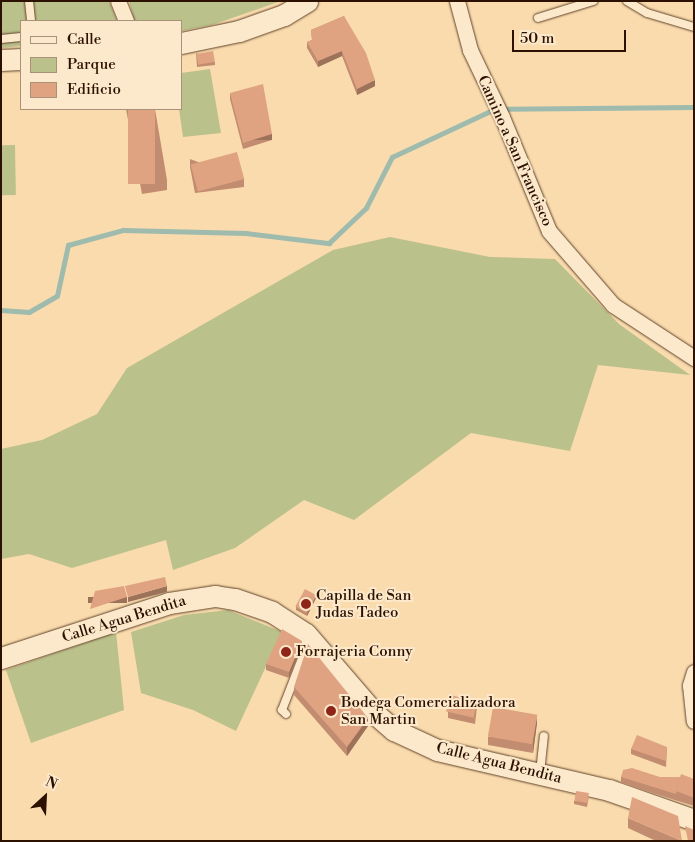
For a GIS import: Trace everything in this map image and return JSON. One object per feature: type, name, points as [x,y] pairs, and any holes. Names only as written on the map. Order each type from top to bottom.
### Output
[{"type":"main road","points":[[182,43],[239,31],[284,14],[307,1]]},
{"type":"main road","points":[[1,60],[20,59]]},
{"type":"main road","name":"Calle Agua Bendita","points":[[1,658],[169,603],[215,596],[234,599],[272,612],[306,634],[373,712],[394,730],[438,750],[617,793],[694,820]]},
{"type":"street","points":[[118,1],[126,20]]},
{"type":"street","name":"Camino a San Francisco","points":[[457,1],[470,50],[498,110],[549,230],[613,305],[694,358]]},
{"type":"street","points":[[694,672],[690,685],[694,721]]},
{"type":"lane","points":[[29,1],[31,20]]},
{"type":"lane","points":[[538,18],[593,1]]},
{"type":"lane","points":[[627,1],[647,13],[694,27]]},
{"type":"lane","points":[[1,39],[20,37]]},
{"type":"lane","points":[[286,714],[282,710],[306,648]]},
{"type":"lane","points":[[540,773],[544,736]]},
{"type":"green space","points":[[1,1],[109,1],[117,20],[20,20],[20,46],[1,48]]},
{"type":"green space","points":[[129,1],[281,1],[212,25],[182,31],[182,20],[134,20]]},
{"type":"green space","points":[[210,69],[221,133],[183,137],[179,110],[182,110],[182,73]]},
{"type":"green space","points":[[1,145],[15,145],[16,195],[2,195]]},
{"type":"green space","points":[[390,237],[490,257],[555,259],[619,324],[690,375],[598,365],[570,451],[471,433],[354,520],[304,500],[235,548],[173,570],[166,540],[72,568],[29,554],[1,559],[1,449],[42,440],[97,414],[127,368],[333,250]]},
{"type":"green space","points":[[228,610],[282,632],[236,731],[193,710],[141,693],[131,632],[184,615]]},
{"type":"green space","points":[[116,632],[124,710],[31,743],[6,670]]},
{"type":"building","points":[[344,16],[366,53],[375,80],[357,89],[342,51],[318,61],[307,42],[312,40],[311,30]]},
{"type":"building","points":[[213,51],[215,62],[198,65],[196,54]]},
{"type":"building","points":[[263,84],[272,134],[243,143],[230,93]]},
{"type":"building","points":[[128,110],[155,110],[155,184],[128,184]]},
{"type":"building","points":[[237,152],[244,179],[198,191],[191,164]]},
{"type":"building","points":[[165,577],[167,586],[128,597],[125,586]]},
{"type":"building","points":[[124,586],[127,597],[90,609],[95,591]]},
{"type":"building","name":"Capilla de San Judas Tadeo","points":[[305,589],[316,595],[307,613],[295,606]]},
{"type":"building","points":[[282,629],[302,641],[289,672],[266,664]]},
{"type":"building","name":"Bodega Comercializadora San Martin","points":[[308,644],[368,718],[347,747],[294,687]]},
{"type":"building","points":[[450,695],[477,701],[473,718],[446,712]]},
{"type":"building","points":[[493,707],[537,715],[532,744],[488,737]]},
{"type":"building","points":[[637,735],[667,747],[666,761],[631,749]]},
{"type":"building","points":[[632,768],[660,777],[680,777],[676,794],[621,777],[623,770]]},
{"type":"building","points":[[681,774],[694,779],[694,798],[676,791]]},
{"type":"building","points":[[576,791],[589,793],[587,803],[574,801]]},
{"type":"building","points":[[632,797],[678,816],[682,841],[628,818]]},
{"type":"building","points":[[685,826],[694,830],[694,841],[688,841]]},
{"type":"waterway","points":[[1,310],[29,312],[57,296],[68,245],[123,230],[246,233],[329,243],[366,208],[392,157],[495,109],[694,107]]},
{"type":"place","name":"Capilla de San Judas Tadeo","points":[[306,604]]},
{"type":"place","name":"Forrajeria Conny","points":[[286,652]]},
{"type":"place","name":"Bodega Comercializadora San Martin","points":[[331,711]]}]
